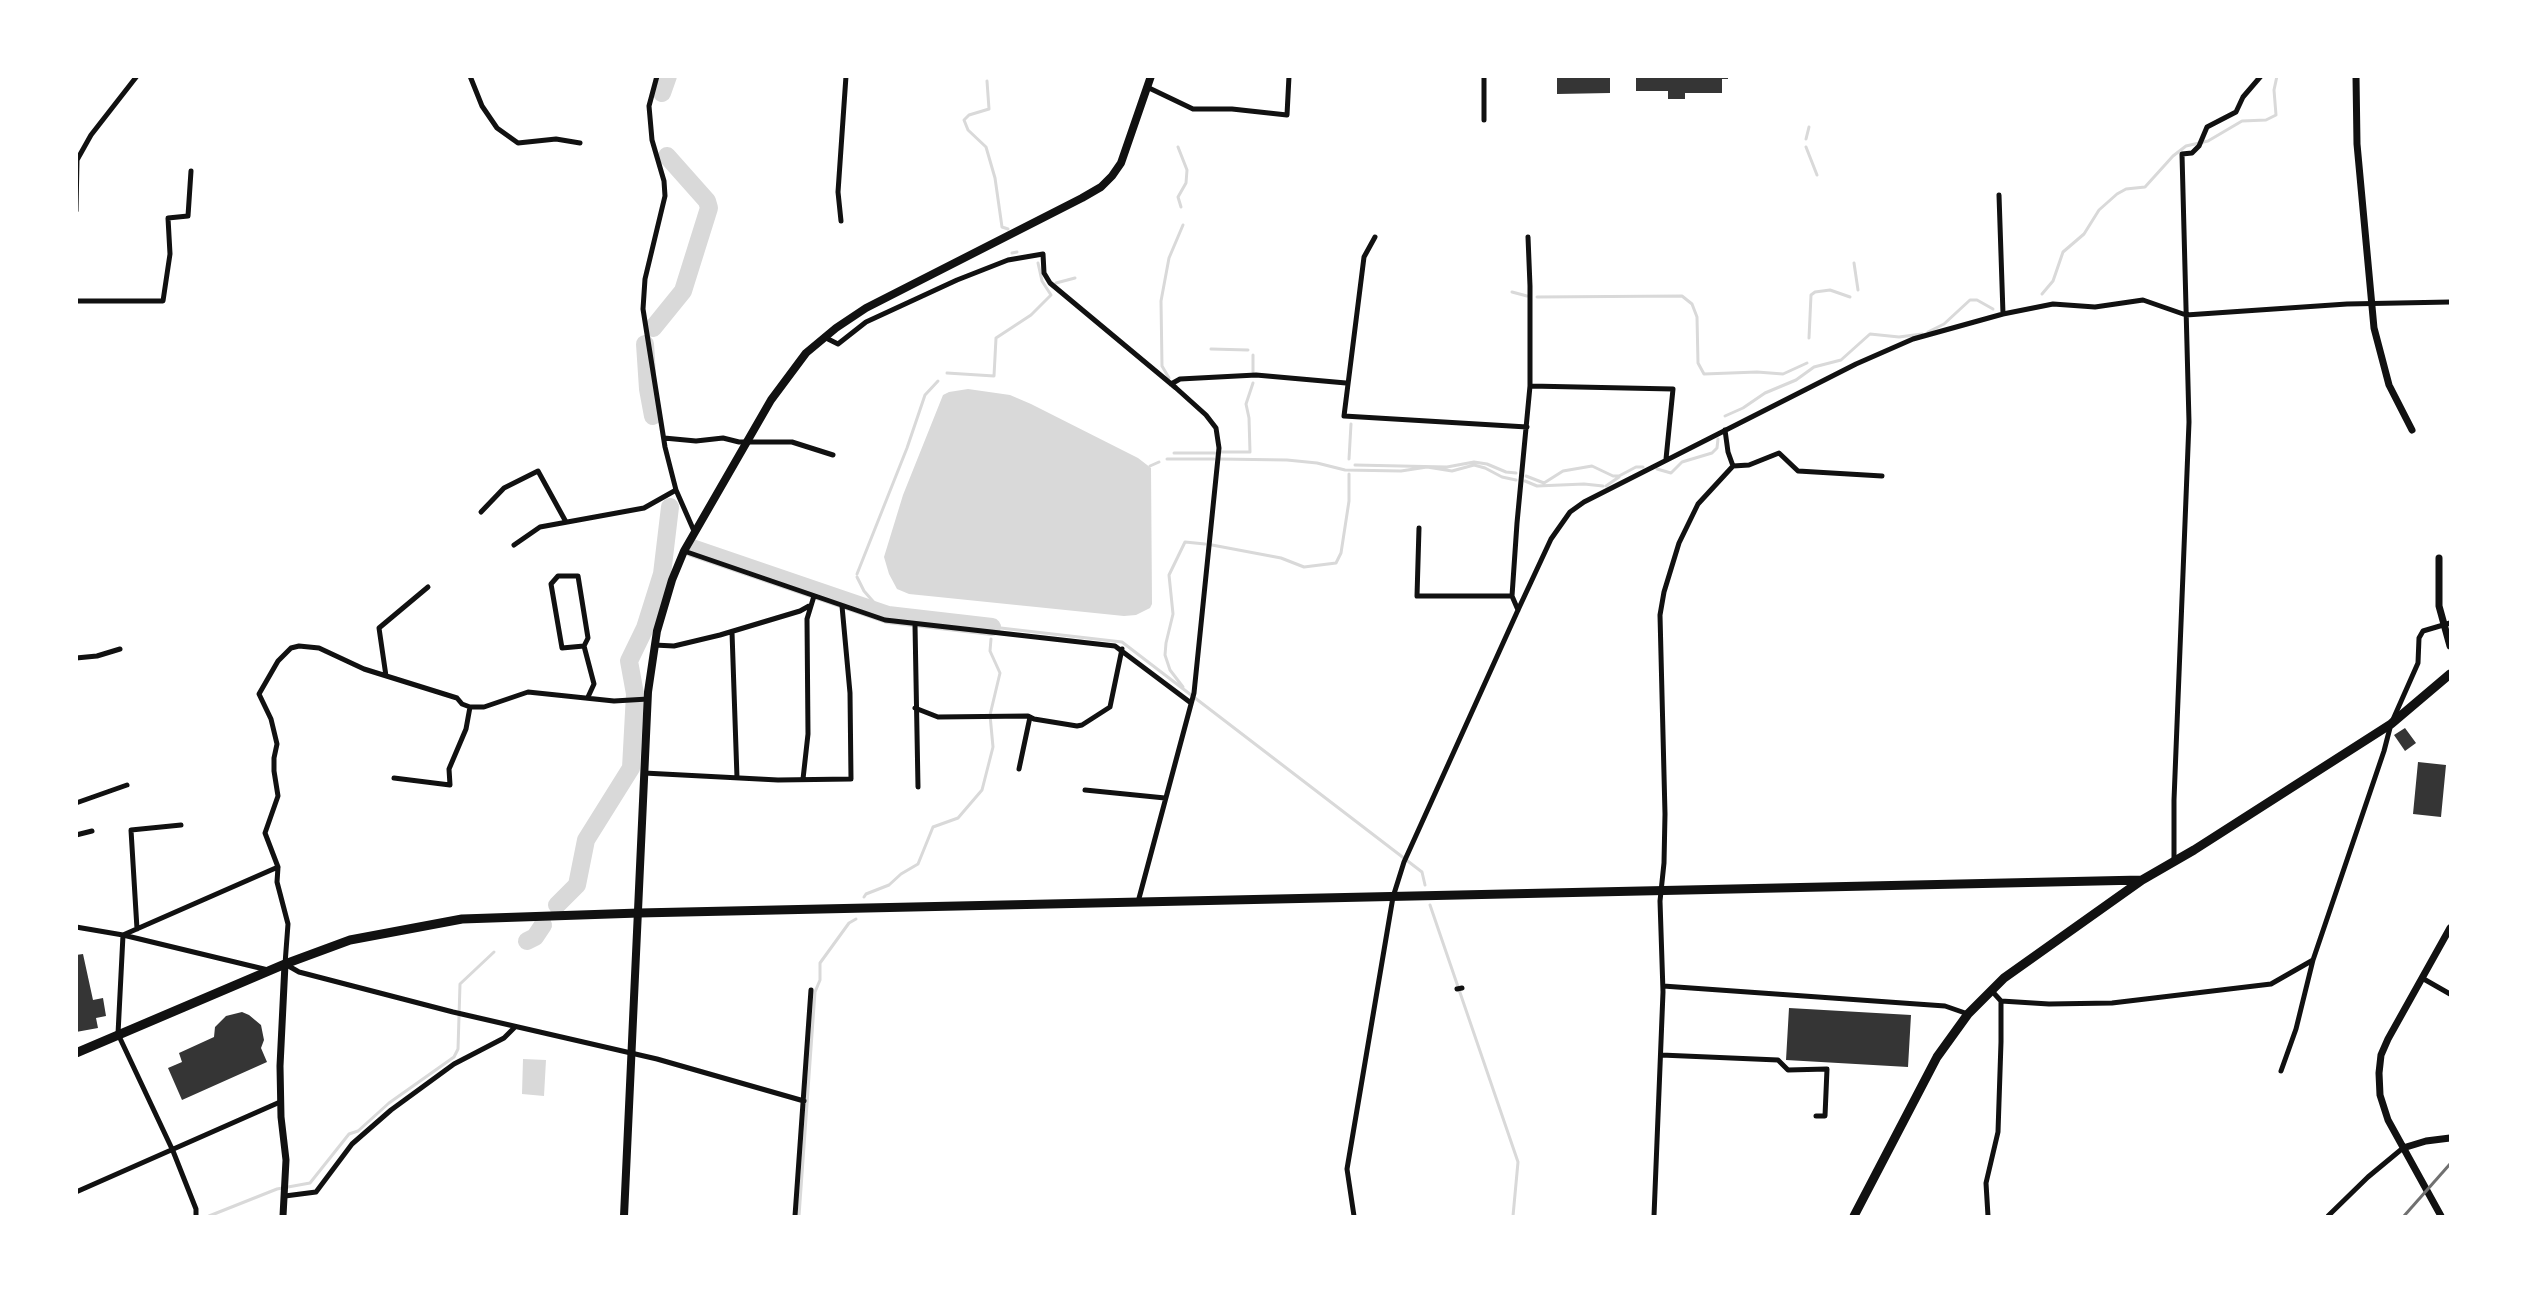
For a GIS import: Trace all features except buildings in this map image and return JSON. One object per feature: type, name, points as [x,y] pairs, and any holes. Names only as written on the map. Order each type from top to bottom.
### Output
[{"type":"highway","points":[[1854,1216],[1930,1068],[1968,1014],[2004,978],[2142,880],[2391,724],[2451,674]]},
{"type":"highway","points":[[76,1053],[269,970],[350,940],[462,919],[639,913],[2142,880]]},
{"type":"main road","points":[[624,1216],[648,699],[654,645],[662,611],[684,551],[771,400],[799,361],[824,337],[866,308],[1101,187],[1121,163],[1151,76]]},
{"type":"street","points":[[76,211],[77,160],[91,135],[137,76]]},
{"type":"street","points":[[470,76],[482,106],[497,128],[518,143],[556,139],[580,143]]},
{"type":"street","points":[[657,76],[649,106],[652,140],[664,181],[665,196],[645,279],[643,309],[664,438],[676,490],[694,531]]},
{"type":"street","points":[[841,221],[838,198],[846,76]]},
{"type":"street","points":[[1147,87],[1193,109],[1232,109],[1287,115],[1289,76]]},
{"type":"street","points":[[1484,76],[1484,120]]},
{"type":"street","points":[[2174,862],[2174,800],[2189,422],[2182,154],[2192,153],[2199,146],[2207,127],[2236,112],[2243,97],[2260,76]]},
{"type":"street","points":[[2356,76],[2357,144],[2370,303],[2380,355],[2390,385],[2412,430]]},
{"type":"street","points":[[76,301],[163,302],[170,254],[168,218],[188,216],[191,171]]},
{"type":"street","points":[[1999,195],[2003,314]]},
{"type":"street","points":[[1375,237],[1364,257],[1346,383],[1344,416],[1527,427]]},
{"type":"street","points":[[1518,610],[1512,596],[1530,386],[1528,237]]},
{"type":"street","points":[[824,337],[838,344],[866,322],[957,280],[1008,260],[1043,254],[1044,273],[1050,283],[1171,384],[1210,421],[1217,432],[1219,448],[1192,698],[1138,902]]},
{"type":"street","points":[[1354,1216],[1347,1169],[1393,897],[1406,859],[1518,610],[1551,539],[1570,512],[1584,502],[1666,459],[1856,364],[1913,339],[2003,314],[2053,304],[2096,307],[2143,300],[2186,315],[2370,303],[2451,302]]},
{"type":"street","points":[[1171,384],[1180,379],[1256,375],[1346,383]]},
{"type":"street","points":[[1530,386],[1673,389],[1666,459]]},
{"type":"street","points":[[1725,430],[1728,452],[1733,466]]},
{"type":"street","points":[[664,438],[698,441],[723,438],[746,442],[792,442],[833,455]]},
{"type":"street","points":[[1654,1216],[1663,986],[1660,891],[1664,863],[1665,814],[1660,615],[1678,543],[1698,504],[1733,466],[1749,465],[1779,453],[1798,471],[1882,476]]},
{"type":"street","points":[[481,512],[504,488],[538,471],[566,522]]},
{"type":"street","points":[[514,545],[540,527],[644,508],[676,490]]},
{"type":"street","points":[[1419,528],[1417,596],[1512,596]]},
{"type":"street","points":[[684,551],[885,620],[1111,645],[1122,649],[1192,698]]},
{"type":"street","points":[[2439,558],[2439,606],[2447,624],[2451,646]]},
{"type":"street","points":[[584,646],[562,648],[550,585],[558,576],[578,576],[588,638],[584,646],[594,684],[588,697]]},
{"type":"street","points":[[386,676],[379,628],[428,587]]},
{"type":"street","points":[[803,779],[808,734],[807,619],[809,606],[814,596]]},
{"type":"street","points":[[654,645],[674,646],[732,632],[804,610],[809,606]]},
{"type":"street","points":[[644,772],[737,778],[845,780],[852,778],[850,693],[843,606]]},
{"type":"street","points":[[915,624],[918,787]]},
{"type":"street","points":[[2281,1071],[2296,1029],[2313,960],[2384,751],[2391,724],[2418,663],[2419,638],[2427,629],[2447,624]]},
{"type":"street","points":[[732,632],[737,778]]},
{"type":"street","points":[[283,1216],[285,1145],[280,1102],[280,1034],[288,924],[276,882],[278,867],[265,833],[278,796],[274,771],[277,744],[271,719],[259,694],[278,661],[291,648],[299,646],[319,648],[364,669],[457,698],[462,704],[470,707],[484,708],[528,692],[614,701],[648,699]]},
{"type":"street","points":[[76,658],[97,656],[120,649]]},
{"type":"street","points":[[915,708],[938,717],[1030,717],[1077,726],[1109,709],[1122,649]]},
{"type":"street","points":[[394,778],[450,785],[449,769],[466,729],[470,707]]},
{"type":"street","points":[[1019,769],[1030,717]]},
{"type":"street","points":[[76,803],[127,785]]},
{"type":"street","points":[[1085,790],[1165,798]]},
{"type":"street","points":[[137,928],[131,830],[181,825]]},
{"type":"street","points":[[76,835],[92,831]]},
{"type":"street","points":[[123,935],[278,867]]},
{"type":"street","points":[[77,927],[123,935],[269,970]]},
{"type":"street","points":[[2441,1216],[2388,1120],[2380,1095],[2379,1073],[2381,1055],[2388,1040],[2451,928]]},
{"type":"street","points":[[123,935],[118,1034],[173,1151],[196,1209],[196,1216]]},
{"type":"street","points":[[2001,1001],[2049,1004],[2112,1003],[2271,984],[2313,960]]},
{"type":"street","points":[[285,964],[298,972],[515,1027],[657,1059],[804,1101]]},
{"type":"street","points":[[2422,978],[2451,994]]},
{"type":"street","points":[[1663,986],[1945,1006],[1968,1014]]},
{"type":"street","points":[[795,1216],[811,1026],[811,990]]},
{"type":"street","points":[[1988,1216],[1986,1183],[1998,1132],[2001,1001],[1991,990]]},
{"type":"street","points":[[285,1194],[316,1192],[352,1144],[391,1110],[454,1064],[504,1038],[515,1027]]},
{"type":"street","points":[[1661,1055],[1778,1060],[1788,1070],[1827,1069],[1825,1116],[1816,1116]]},
{"type":"street","points":[[76,1192],[280,1102]]},
{"type":"street","points":[[2328,1216],[2368,1177],[2403,1148],[2451,1138]]},
{"type":"shaded area","points":[[968,389],[1010,395],[1031,404],[1138,458],[1151,468],[1152,604],[1150,608],[1136,615],[1124,616],[909,594],[897,589],[884,557],[903,495],[943,395]]},
{"type":"shaded area","points":[[523,1059],[546,1060],[544,1096],[522,1094]]},
{"type":"waterway","points":[[662,93],[668,76]]},
{"type":"waterway","points":[[2042,294],[2053,281],[2063,252],[2084,234],[2099,210],[2117,194],[2126,189],[2145,187],[2173,156],[2186,146],[2208,141],[2242,121],[2266,120],[2276,115],[2274,90],[2277,76]]},
{"type":"waterway","points":[[987,81],[989,109],[969,115],[964,120],[968,130],[986,147],[995,178],[1002,227],[1008,229]]},
{"type":"waterway","points":[[1806,139],[1809,127]]},
{"type":"waterway","points":[[1178,147],[1187,170],[1186,183],[1178,197],[1181,207]]},
{"type":"waterway","points":[[1806,147],[1817,175]]},
{"type":"waterway","points":[[653,328],[683,291],[709,208],[707,201],[667,156]]},
{"type":"waterway","points":[[1169,378],[1162,366],[1161,301],[1169,258],[1183,225]]},
{"type":"waterway","points":[[1012,253],[1017,252]]},
{"type":"waterway","points":[[947,373],[994,376],[996,338],[1031,315],[1051,295],[1042,281],[1038,263]]},
{"type":"waterway","points":[[1854,263],[1858,290]]},
{"type":"waterway","points":[[1056,283],[1075,278]]},
{"type":"waterway","points":[[1809,338],[1811,295],[1815,292],[1830,290],[1850,297]]},
{"type":"waterway","points":[[1512,292],[1527,296]]},
{"type":"waterway","points":[[1537,297],[1682,296],[1692,304],[1697,317],[1698,363],[1704,374],[1757,372],[1783,374],[1807,363]]},
{"type":"waterway","points":[[1928,332],[1944,324],[1970,300],[1977,300],[1993,309]]},
{"type":"waterway","points":[[1725,416],[1743,408],[1765,393],[1796,380],[1814,367],[1841,360],[1870,334],[1899,337],[1922,334]]},
{"type":"waterway","points":[[645,344],[648,389],[653,416]]},
{"type":"waterway","points":[[1211,349],[1248,350]]},
{"type":"waterway","points":[[1253,355],[1253,372]]},
{"type":"waterway","points":[[857,574],[907,448],[925,395],[938,381]]},
{"type":"waterway","points":[[1220,452],[1250,452],[1249,418],[1246,404],[1253,383]]},
{"type":"waterway","points":[[1349,459],[1351,424]]},
{"type":"waterway","points":[[1657,469],[1671,473],[1682,462],[1712,453],[1717,448],[1718,439]]},
{"type":"waterway","points":[[1174,453],[1215,453]]},
{"type":"waterway","points":[[1167,459],[1214,459]]},
{"type":"waterway","points":[[1220,459],[1287,460],[1317,463],[1345,470],[1401,471],[1427,467],[1452,471],[1474,465],[1502,477],[1516,480]]},
{"type":"waterway","points":[[1150,466],[1159,462]]},
{"type":"waterway","points":[[1355,465],[1447,467],[1474,462],[1516,473]]},
{"type":"waterway","points":[[1526,476],[1544,483],[1563,471],[1592,466],[1613,476],[1619,476],[1636,467],[1643,467]]},
{"type":"waterway","points":[[1212,545],[1281,558],[1304,567],[1336,563],[1341,553],[1349,501],[1349,474]]},
{"type":"waterway","points":[[1606,486],[1619,477]]},
{"type":"waterway","points":[[1525,481],[1537,486],[1584,484],[1603,486]]},
{"type":"waterway","points":[[557,905],[577,885],[586,840],[631,768],[635,694],[629,661],[645,628],[662,574],[670,507]]},
{"type":"waterway","points":[[1183,687],[1170,670],[1165,655],[1173,614],[1169,575],[1185,542],[1205,544]]},
{"type":"waterway","points":[[692,548],[888,615],[992,627]]},
{"type":"waterway","points":[[857,577],[864,591],[878,607],[902,617]]},
{"type":"waterway","points":[[992,627],[1122,642],[1422,872],[1425,885]]},
{"type":"waterway","points":[[864,897],[866,894],[889,885],[901,874],[918,864],[933,827],[958,818],[982,790],[993,747],[990,715],[1000,673],[990,651],[991,639]]},
{"type":"waterway","points":[[1430,905],[1518,1162],[1513,1216]]},
{"type":"waterway","points":[[799,1216],[815,992],[820,980],[820,963],[849,923],[856,919]]},
{"type":"waterway","points":[[527,941],[535,937],[543,925]]},
{"type":"waterway","points":[[209,1216],[277,1189],[310,1183],[349,1134],[358,1131],[389,1103],[454,1057],[458,1049],[460,984],[494,952]]},
{"type":"railway","points":[[2404,1216],[2450,1164]]}]
